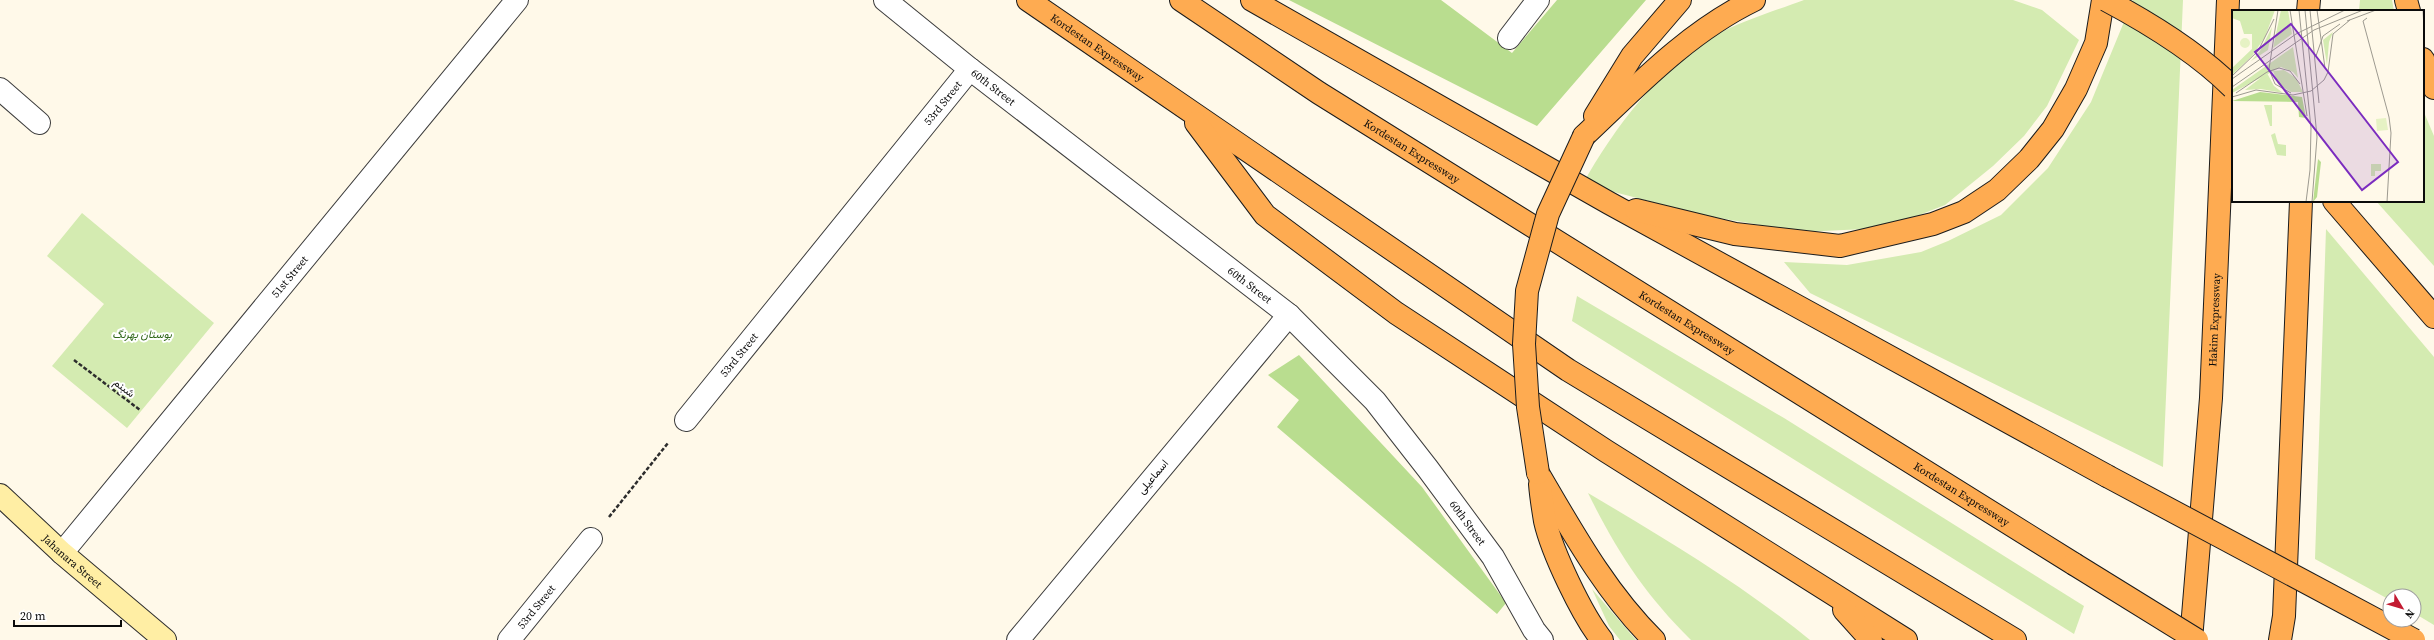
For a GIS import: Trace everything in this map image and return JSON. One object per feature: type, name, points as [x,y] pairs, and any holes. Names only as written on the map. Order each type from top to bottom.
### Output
[{"type":"highway","name":"Kordestan Expressway","points":[[1028,0],[1568,370],[2015,640]]},
{"type":"highway","name":"Kordestan Expressway","points":[[1181,0],[1319,93],[2197,640]]},
{"type":"highway","points":[[1252,0],[1608,203],[2107,476],[2414,640]]},
{"type":"highway","points":[[1602,640],[1580,605],[1546,522],[1528,408],[1524,344],[1527,291],[1548,214],[1584,136],[1607,94],[1632,56],[1680,0]]},
{"type":"highway","points":[[1584,136],[1689,40],[1729,12],[1754,0]]},
{"type":"highway","points":[[1608,203],[1735,234],[1840,246],[1933,224],[1964,212],[1997,190],[2029,159],[2053,129],[2076,89],[2096,43],[2105,0],[2166,35],[2222,77],[2232,87]]},
{"type":"highway","name":"Hakim Expressway","points":[[2191,640],[2211,398],[2228,0]]},
{"type":"highway","points":[[2308,10],[2309,0]]},
{"type":"highway","points":[[2406,0],[2409,10]]},
{"type":"highway","points":[[2424,62],[2434,88]]},
{"type":"highway","points":[[1186,109],[1265,215],[1396,313],[1606,451],[1827,592],[1906,640]]},
{"type":"highway","points":[[2280,640],[2285,600],[2301,202]]},
{"type":"highway","points":[[2335,202],[2434,317]]},
{"type":"highway","points":[[1538,473],[1584,552],[1639,625],[1654,640]]},
{"type":"highway","points":[[1827,592],[1871,640]]},
{"type":"main road","name":"Jahanara Street","points":[[0,495],[62,553],[165,640]]},
{"type":"street","name":"51st Street","points":[[62,553],[517,0]]},
{"type":"street","name":"60th Street","points":[[885,0],[970,69],[1289,315],[1374,400],[1428,468],[1493,557],[1534,637]]},
{"type":"street","points":[[1509,38],[1538,0]]},
{"type":"street","name":"53rd Street","points":[[686,420],[970,69]]},
{"type":"street","points":[[0,89],[39,123]]},
{"type":"street","name":"اسماعیلی","points":[[1018,640],[1289,315]]},
{"type":"street","name":"53rd Street","points":[[509,640],[591,539]]},
{"type":"path","name":"شبنم","points":[[74,360],[164,429]]},
{"type":"path","points":[[591,539],[686,420]]},
{"type":"green space","points":[[1289,0],[1441,0],[1512,53],[1557,0],[1646,0],[1537,126]]},
{"type":"green space","points":[[1804,0],[2013,0],[2042,10],[2079,40],[2047,106],[2024,136],[1993,166],[1945,205],[1886,228],[1802,232],[1707,216],[1583,184],[1609,142],[1640,100],[1676,64],[1696,48],[1725,30],[1758,16]]},
{"type":"green space","points":[[2133,0],[2183,0],[2163,467],[1810,293],[1784,262],[1847,265],[1921,252],[1948,241],[2001,215],[2048,168],[2091,102]]},
{"type":"green space","points":[[2360,0],[2392,0],[2394,10],[2359,10]]},
{"type":"green space","points":[[2424,112],[2434,136],[2434,266],[2377,202],[2424,202]]},
{"type":"green space","name":"بوستان بهرنگ","points":[[82,213],[214,323],[127,428],[52,366],[104,304],[47,256]]},
{"type":"green space","points":[[2326,229],[2434,357],[2434,625],[2422,618],[2422,588],[2382,588],[2382,596],[2315,559]]},
{"type":"green space","points":[[1577,296],[1784,418],[2084,606],[2074,634],[1572,321]]},
{"type":"green space","points":[[1299,355],[1422,487],[1506,603],[1497,614],[1277,427],[1299,400],[1268,375]]},
{"type":"green space","points":[[1588,493],[1702,562],[1784,619],[1810,640],[1691,640],[1659,606],[1633,571],[1609,534]]},
{"type":"green space","points":[[1592,589],[1636,640],[1620,640],[1609,626]]}]
